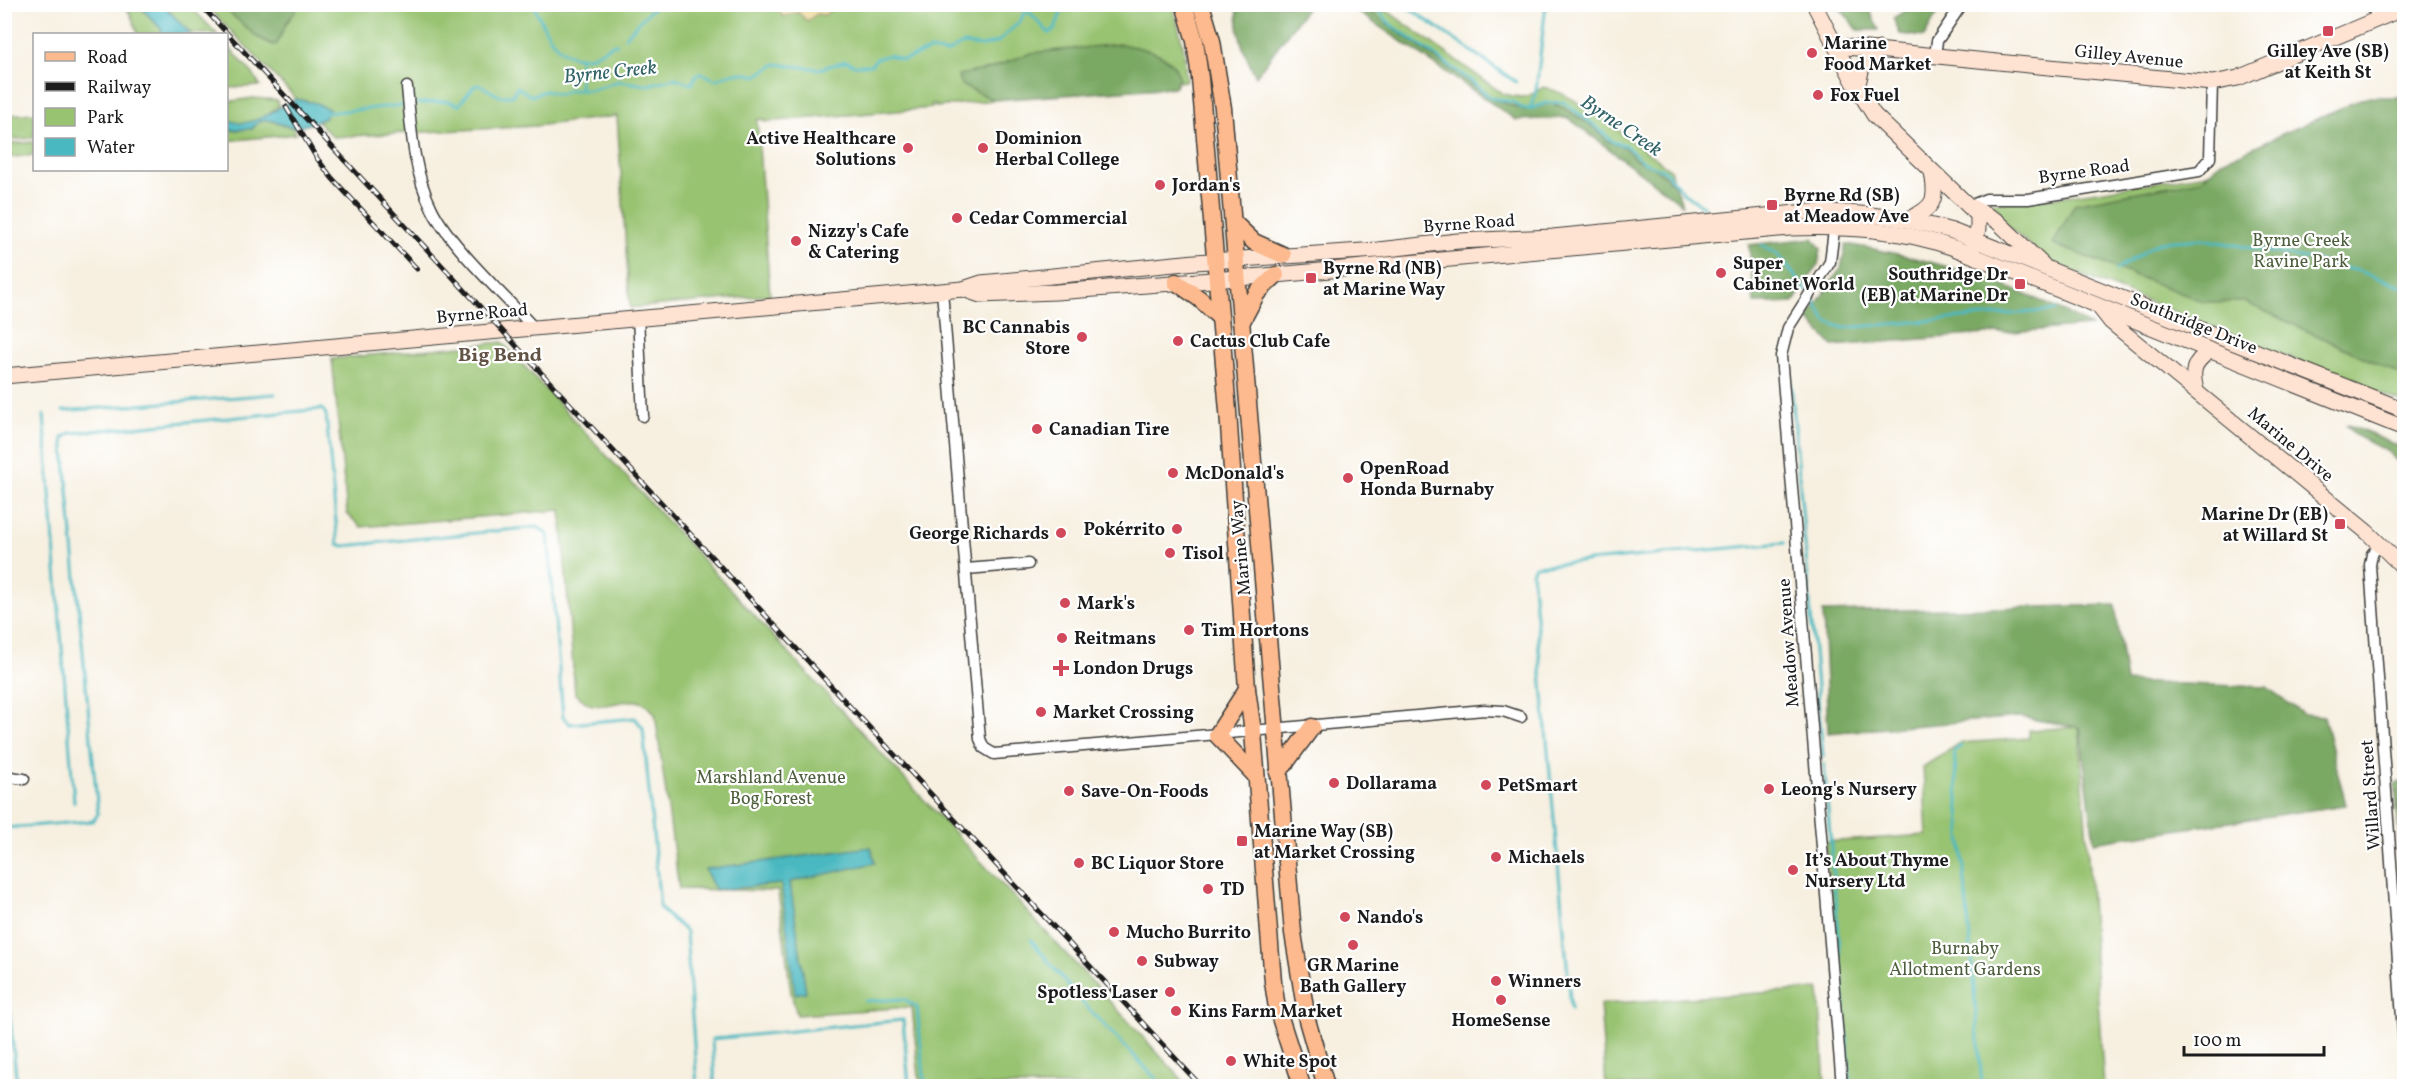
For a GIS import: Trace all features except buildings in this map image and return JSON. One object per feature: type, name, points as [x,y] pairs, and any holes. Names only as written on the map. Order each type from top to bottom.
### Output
[{"type":"main road","name":"Marine Way","points":[[1184,4],[1195,41],[1200,78],[1247,689],[1253,732],[1276,1000],[1302,1086]]},
{"type":"main road","name":"Marine Way","points":[[1201,4],[1212,40],[1219,80],[1237,259],[1240,325],[1293,933],[1307,1020],[1326,1086]]},
{"type":"main road","points":[[1233,222],[1254,242],[1283,255]]},
{"type":"main road","points":[[1240,325],[1252,300],[1276,275]]},
{"type":"main road","points":[[1176,282],[1200,299],[1220,318]]},
{"type":"main road","points":[[1247,689],[1218,735],[1255,775]]},
{"type":"main road","points":[[1278,773],[1312,727]]},
{"type":"street","points":[[1814,4],[1857,88],[1887,130],[1978,215],[1972,248]]},
{"type":"street","points":[[1935,55],[1937,41],[1962,4]]},
{"type":"street","points":[[2366,4],[2383,17]]},
{"type":"street","name":"Gilley Avenue","points":[[1836,46],[2212,83],[2238,78],[2404,8]]},
{"type":"street","points":[[1857,88],[1862,67],[1879,49]]},
{"type":"street","name":"Byrne Road","points":[[1970,206],[1986,199],[2040,197],[2180,176],[2203,168],[2210,158],[2212,83]]},
{"type":"street","points":[[407,87],[410,123],[422,184],[441,226],[534,328]]},
{"type":"street","points":[[1909,219],[1927,210],[1933,203],[1935,190],[1932,172]]},
{"type":"street","points":[[1970,206],[1997,221],[2047,269]]},
{"type":"street","name":"Byrne Road","points":[[4,376],[942,291],[963,289],[981,283],[1214,261],[1378,250],[1458,241],[1553,237],[1806,212],[1972,248]]},
{"type":"street","name":"Byrne Road","points":[[963,289],[980,295],[1276,275],[1835,219],[1909,219],[1972,248]]},
{"type":"street","name":"Meadow Avenue","points":[[1835,219],[1830,262],[1785,336],[1781,356],[1842,1086]]},
{"type":"street","name":"Southridge Drive","points":[[1972,248],[2047,269],[2404,410]]},
{"type":"street","name":"Southridge Drive","points":[[1972,248],[2098,306],[2404,428]]},
{"type":"street","points":[[942,291],[980,739],[984,748],[994,754],[1484,710],[1521,717]]},
{"type":"street","name":"Marine Drive","points":[[2098,306],[2111,322],[2148,354],[2196,390],[2380,544],[2404,568]]},
{"type":"street","points":[[638,317],[643,416]]},
{"type":"street","points":[[2196,390],[2193,367],[2197,360],[2210,351]]},
{"type":"street","name":"Willard Street","points":[[2380,544],[2372,555],[2370,565],[2404,1046]]},
{"type":"street","points":[[966,569],[1028,564]]},
{"type":"street","points":[[4,776],[24,779]]},
{"type":"green space","points":[[267,4],[298,7],[286,24],[277,44],[273,45],[257,37],[221,5],[234,5],[245,9]]},
{"type":"green space","points":[[122,5],[139,5],[162,30],[160,33],[138,33],[130,13]]},
{"type":"green space","points":[[163,5],[189,5],[216,33],[190,33]]},
{"type":"green space","points":[[206,5],[1173,5],[1184,50],[1186,81],[992,98],[994,100],[935,107],[936,104],[932,104],[932,108],[764,122],[765,119],[757,120],[770,295],[630,308],[617,116],[535,126],[333,137]]},
{"type":"green space","points":[[1238,5],[1309,5],[1256,76],[1241,42]]},
{"type":"green space","points":[[1348,5],[1360,5],[1490,98],[1524,110],[1551,103],[1564,108],[1595,128],[1606,140],[1624,147],[1636,160],[1654,167],[1674,184],[1683,205],[1568,118],[1516,120]]},
{"type":"green space","points":[[1360,5],[1379,5],[1502,93],[1524,97],[1543,87],[1574,100],[1608,122],[1670,169],[1674,184],[1655,167],[1636,160],[1624,147],[1606,140],[1595,128],[1557,104],[1524,110],[1490,98]]},
{"type":"green space","points":[[1837,5],[1867,5],[1879,30],[1858,30]]},
{"type":"green space","points":[[1915,5],[1942,5],[1924,37],[1900,34],[1893,18]]},
{"type":"green space","points":[[1120,44],[1156,53],[1170,62],[1179,77],[1175,87],[994,100],[961,85],[958,75],[989,69],[1031,53]]},
{"type":"green space","points":[[228,46],[253,74],[260,86],[228,88]]},
{"type":"green space","name":"Byrne Creek Ravine Park","points":[[2365,97],[2404,97],[2404,376],[2245,302],[2204,302],[2053,244],[2075,204],[2201,180],[2220,162]]},
{"type":"green space","points":[[253,98],[277,100],[279,106],[261,118],[240,123],[228,119],[228,102]]},
{"type":"green space","name":"Byrne Creek Ravine Park","points":[[2404,99],[2404,403],[2049,262],[1986,207],[1987,203],[2052,198],[2202,175]]},
{"type":"green space","points":[[33,113],[33,138],[5,140],[5,115]]},
{"type":"green space","points":[[267,119],[293,128],[296,134],[228,141],[228,130],[252,129],[258,122]]},
{"type":"green space","points":[[33,142],[33,155],[5,158],[4,144]]},
{"type":"green space","points":[[1813,238],[1821,249],[1818,265],[1793,303],[1754,303],[1749,245]]},
{"type":"green space","points":[[1846,244],[1910,257],[1972,274],[2033,297],[2091,326],[1833,346],[1807,318],[1841,268]]},
{"type":"green space","name":"Marshland Avenue Bog Forest","points":[[502,342],[1188,1086],[920,1086],[912,1007],[797,1015],[791,993],[778,891],[679,889],[655,714],[641,702],[626,701],[592,705],[575,694],[561,510],[361,527],[347,514],[332,359]]},
{"type":"green space","points":[[2346,424],[2404,448],[2404,468],[2388,452],[2355,435]]},
{"type":"green space","points":[[2115,605],[2126,682],[2267,687],[2303,714],[2324,716],[2346,805],[2094,842],[2080,728],[2020,717],[1828,733],[1823,612]]},
{"type":"green space","name":"Burnaby Allotment Gardens","points":[[2079,727],[2104,1086],[1846,1086],[1825,842],[1927,835],[1923,767],[1960,743],[2029,738],[2029,730]]},
{"type":"green space","points":[[2404,781],[2404,895],[2395,784]]},
{"type":"green space","points":[[1819,989],[1825,1086],[1606,1086],[1600,1004]]},
{"type":"sand","points":[[773,5],[787,7],[805,5],[811,8],[825,5],[829,11],[825,15],[817,14],[807,21],[798,12],[784,17]]},
{"type":"water","points":[[139,5],[163,5],[190,33],[160,33],[162,30]]},
{"type":"water","points":[[296,99],[316,103],[329,109],[325,118],[300,127],[286,126],[266,120],[252,129],[228,130],[228,118],[244,123],[262,118]]},
{"type":"water","points":[[871,847],[875,863],[790,882],[806,992],[795,994],[781,884],[715,890],[705,869]]},
{"type":"waterway","points":[[533,4],[554,43],[569,55],[592,56],[617,44]]},
{"type":"waterway","points":[[625,37],[659,4]]},
{"type":"waterway","name":"Byrne Creek","points":[[412,104],[447,101],[459,105],[474,86],[480,85],[499,96],[512,96],[517,87],[531,96],[545,91],[560,94],[568,90],[590,90],[619,81],[648,85],[675,78],[692,84],[696,75],[702,73],[716,80],[736,73],[756,76],[776,64],[819,69],[846,61],[854,65],[871,65],[876,59],[889,55],[903,60],[930,50],[946,53],[963,44],[983,46],[998,42],[1021,20],[1023,14],[1029,12],[1049,33],[1055,29],[1064,4]]},
{"type":"waterway","name":"Byrne Creek","points":[[1363,4],[1379,11],[1390,24],[1470,80],[1491,98],[1513,102],[1522,108],[1530,109],[1546,103],[1563,102],[1613,142],[1625,145],[1643,162],[1664,170],[1685,194],[1704,207]]},
{"type":"waterway","points":[[1403,4],[1516,82]]},
{"type":"waterway","points":[[1530,109],[1536,91],[1546,4]]},
{"type":"waterway","points":[[580,57],[580,66]]},
{"type":"waterway","points":[[580,71],[580,89]]},
{"type":"waterway","name":"Byrne Creek","points":[[325,113],[405,105]]},
{"type":"waterway","name":"Byrne Creek","points":[[2116,270],[2159,242],[2203,239],[2359,271],[2404,287]]},
{"type":"waterway","name":"Byrne Creek","points":[[1762,245],[1777,254],[1808,292]]},
{"type":"waterway","name":"Byrne Creek","points":[[1812,298],[1826,321],[1843,328],[2056,310]]},
{"type":"waterway","points":[[1790,369],[1823,757]]},
{"type":"waterway","points":[[63,411],[275,394]]},
{"type":"waterway","points":[[4,828],[93,821],[98,814],[63,438],[71,433],[322,409],[326,414],[338,544],[344,546],[538,527],[548,535],[563,717],[570,724],[635,718],[643,728],[660,907],[686,932],[697,1086]]},
{"type":"waterway","points":[[44,415],[74,802]]},
{"type":"waterway","points":[[1571,1009],[1532,572],[1535,566],[1784,543]]},
{"type":"waterway","points":[[1961,746],[1954,751],[1982,1086]]},
{"type":"waterway","points":[[1824,764],[1851,1086]]},
{"type":"waterway","points":[[1031,940],[1079,999],[1163,1086]]},
{"type":"waterway","points":[[4,957],[17,1086]]},
{"type":"waterway","points":[[865,1001],[904,999],[917,1007],[925,1086]]},
{"type":"waterway","points":[[715,1086],[712,1039],[903,1020],[909,1086]]},
{"type":"railway","points":[[200,4],[227,33]]},
{"type":"railway","points":[[228,34],[1201,1086]]},
{"type":"railway","points":[[286,107],[316,157],[332,178],[417,269]]},
{"type":"place","name":"Gilley Ave (SB) at Keith St","points":[[2328,31]]},
{"type":"place","name":"Marine Food Market","points":[[1812,53]]},
{"type":"place","name":"Fox Fuel","points":[[1818,95]]},
{"type":"place","name":"Active Healthcare Solutions","points":[[908,148]]},
{"type":"place","name":"Dominion Herbal College","points":[[983,148]]},
{"type":"place","name":"Jordan's","points":[[1160,185]]},
{"type":"place","name":"Byrne Rd (SB) at Meadow Ave","points":[[1772,205]]},
{"type":"place","name":"Cedar Commercial","points":[[957,218]]},
{"type":"place","name":"Nizzy's Cafe & Catering","points":[[796,241]]},
{"type":"place","name":"Super Cabinet World","points":[[1721,273]]},
{"type":"place","name":"Byrne Rd (NB) at Marine Way","points":[[1311,278]]},
{"type":"place","name":"Southridge Dr (EB) at Marine Dr","points":[[2020,284]]},
{"type":"place","name":"BC Cannabis Store","points":[[1082,337]]},
{"type":"place","name":"Cactus Club Cafe","points":[[1178,341]]},
{"type":"place","name":"Canadian Tire","points":[[1037,429]]},
{"type":"place","name":"McDonald's","points":[[1173,473]]},
{"type":"place","name":"OpenRoad Honda Burnaby","points":[[1348,478]]},
{"type":"place","name":"Marine Dr (EB) at Willard St","points":[[2340,524]]},
{"type":"place","name":"Pokérrito","points":[[1177,529]]},
{"type":"place","name":"George Richards","points":[[1061,533]]},
{"type":"place","name":"Tisol","points":[[1170,553]]},
{"type":"place","name":"Mark's","points":[[1065,603]]},
{"type":"place","name":"Tim Hortons","points":[[1189,630]]},
{"type":"place","name":"Reitmans","points":[[1062,638]]},
{"type":"place","name":"London Drugs","points":[[1061,668]]},
{"type":"place","name":"Market Crossing","points":[[1041,712]]},
{"type":"place","name":"Dollarama","points":[[1334,783]]},
{"type":"place","name":"PetSmart","points":[[1486,785]]},
{"type":"place","name":"Leong's Nursery","points":[[1769,789]]},
{"type":"place","name":"Save-On-Foods","points":[[1069,791]]},
{"type":"place","name":"Marine Way (SB) at Market Crossing","points":[[1242,841]]},
{"type":"place","name":"Michaels","points":[[1496,857]]},
{"type":"place","name":"BC Liquor Store","points":[[1079,863]]},
{"type":"place","name":"It’s About Thyme Nursery Ltd","points":[[1793,870]]},
{"type":"place","name":"TD","points":[[1208,889]]},
{"type":"place","name":"Nando's","points":[[1345,917]]},
{"type":"place","name":"Mucho Burrito","points":[[1114,932]]},
{"type":"place","name":"GR Marine Bath Gallery","points":[[1353,945]]},
{"type":"place","name":"Subway","points":[[1142,961]]},
{"type":"place","name":"Winners","points":[[1496,981]]},
{"type":"place","name":"Spotless Laser","points":[[1170,992]]},
{"type":"place","name":"HomeSense","points":[[1501,1000]]},
{"type":"place","name":"Kins Farm Market","points":[[1176,1011]]},
{"type":"place","name":"White Spot","points":[[1231,1061]]},
{"type":"district","name":"Big Bend","points":[[500,354]]}]
